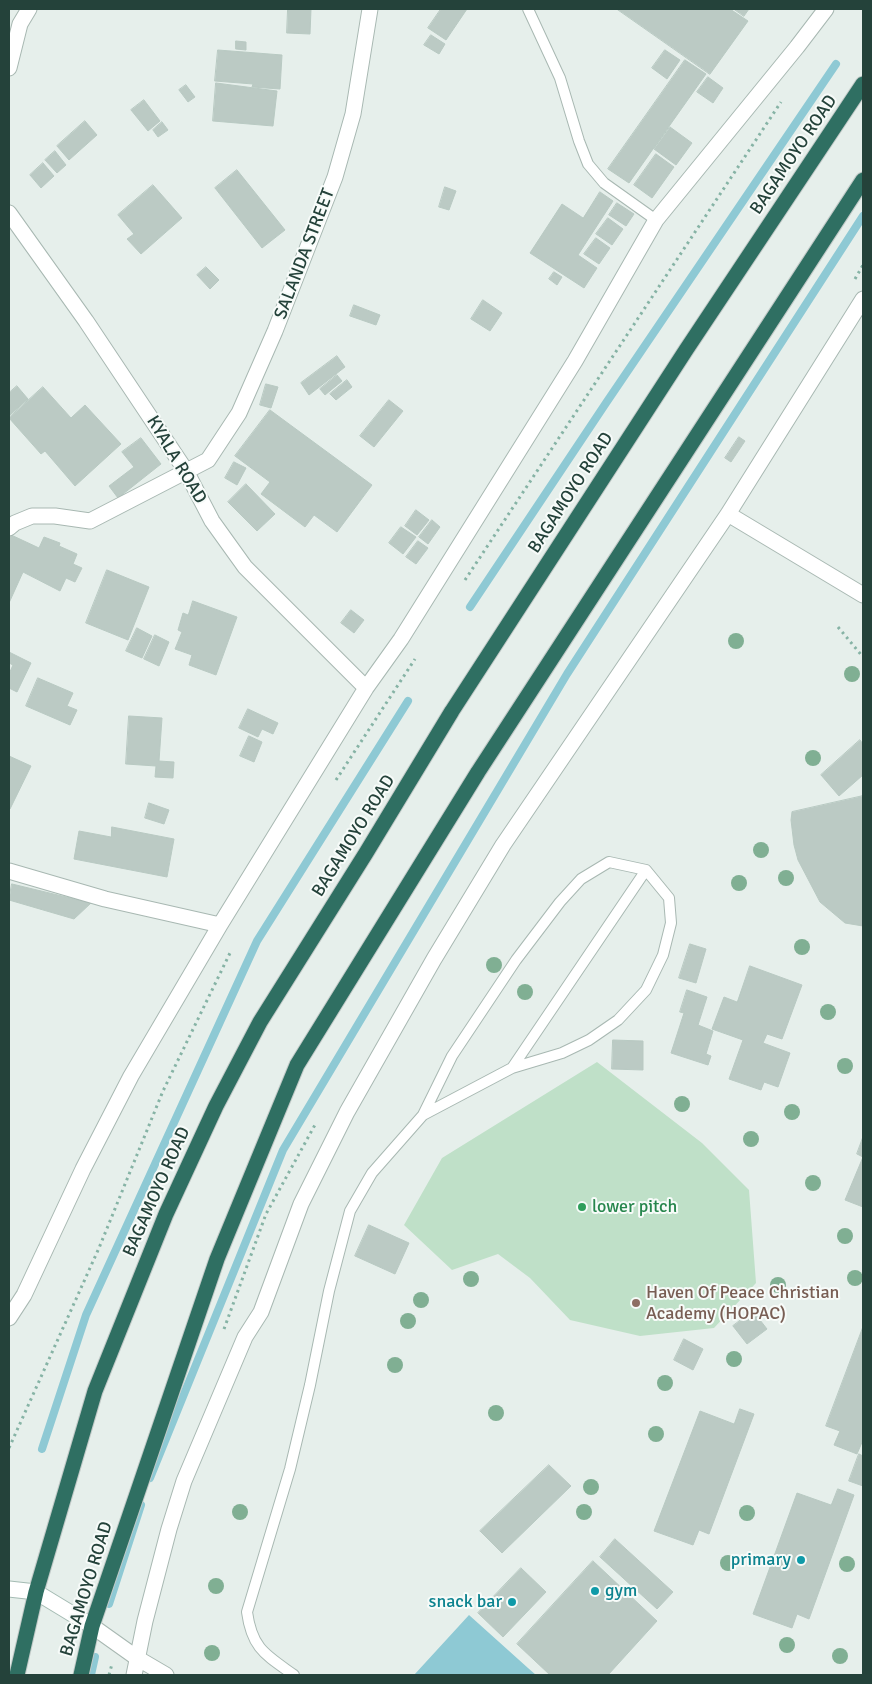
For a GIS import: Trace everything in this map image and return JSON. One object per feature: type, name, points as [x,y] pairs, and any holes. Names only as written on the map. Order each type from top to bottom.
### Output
[{"type":"highway","name":"BAGAMOYO ROAD","points":[[17,1675],[36,1592],[95,1391],[166,1214],[216,1106],[260,1022],[452,711],[681,358],[863,84]]},
{"type":"highway","name":"BAGAMOYO ROAD","points":[[81,1675],[92,1626],[217,1259],[297,1065],[478,772],[863,180]]},
{"type":"street","points":[[9,68],[20,24],[29,9]]},
{"type":"street","name":"SALANDA STREET","points":[[9,528],[14,523],[32,516],[55,516],[90,521],[208,460],[239,413],[292,289],[335,177],[353,114],[370,9]]},
{"type":"street","points":[[9,1318],[24,1295],[83,1170],[131,1076],[220,925],[366,688],[401,639],[575,361],[656,220],[826,9]]},
{"type":"street","name":"KYALA ROAD","points":[[9,213],[86,321],[186,472],[212,520],[245,567],[366,688]]},
{"type":"street","points":[[134,1675],[147,1612],[184,1481],[245,1337],[261,1312],[301,1204],[347,1112],[434,959],[503,845],[728,514],[863,298]]},
{"type":"street","points":[[728,514],[863,595]]},
{"type":"street","points":[[9,871],[105,899],[220,925]]},
{"type":"street","points":[[9,1589],[36,1592],[166,1675]]},
{"type":"lane","points":[[528,9],[560,78],[588,164],[604,183],[656,220]]},
{"type":"lane","points":[[294,1675],[267,1656],[256,1644],[249,1626],[247,1612],[290,1469],[310,1385],[329,1291],[350,1212],[372,1173],[424,1115],[452,1056],[516,960],[560,902],[581,879],[610,862],[646,870],[669,898],[671,923],[663,955],[646,990],[618,1020],[589,1040],[562,1053],[512,1068],[424,1115]]},
{"type":"lane","points":[[512,1068],[646,870]]},
{"type":"path","points":[[461,586],[784,97]]},
{"type":"path","points":[[838,627],[863,658]]},
{"type":"path","points":[[334,784],[419,652]]},
{"type":"path","points":[[9,1448],[99,1248],[163,1091],[234,945]]},
{"type":"green space","name":"lower pitch","points":[[597,1062],[702,1143],[749,1190],[756,1283],[714,1328],[640,1336],[570,1320],[530,1278],[498,1254],[452,1270],[404,1225],[442,1158]]},
{"type":"water","points":[[469,1615],[528,1668],[536,1675],[414,1675]]},
{"type":"building","points":[[288,9],[311,9],[310,34],[287,33]]},
{"type":"building","points":[[441,9],[467,9],[446,40],[428,28]]},
{"type":"building","points":[[617,9],[730,9],[748,21],[710,74]]},
{"type":"building","points":[[734,9],[749,9],[744,16]]},
{"type":"building","points":[[431,35],[445,44],[439,54],[424,45]]},
{"type":"building","points":[[236,41],[246,42],[246,50],[236,49]]},
{"type":"building","points":[[218,50],[282,55],[280,89],[252,87],[253,84],[215,81]]},
{"type":"building","points":[[665,50],[680,60],[667,79],[652,68]]},
{"type":"building","points":[[685,60],[706,74],[629,183],[608,169]]},
{"type":"building","points":[[708,77],[723,88],[713,103],[697,92]]},
{"type":"building","points":[[216,83],[277,91],[273,126],[213,121]]},
{"type":"building","points":[[186,85],[195,97],[188,102],[179,90]]},
{"type":"building","points":[[144,100],[160,121],[148,131],[131,110]]},
{"type":"building","points":[[85,121],[97,135],[69,160],[57,146]]},
{"type":"building","points":[[162,122],[168,130],[158,137],[153,130]]},
{"type":"building","points":[[670,127],[692,143],[676,165],[654,149]]},
{"type":"building","points":[[55,151],[66,165],[57,173],[45,160]]},
{"type":"building","points":[[656,154],[674,167],[652,198],[634,185]]},
{"type":"building","points":[[43,163],[54,176],[41,188],[30,175]]},
{"type":"building","points":[[237,170],[285,230],[262,248],[215,188]]},
{"type":"building","points":[[153,185],[182,218],[141,254],[127,239],[134,234],[118,215]]},
{"type":"building","points":[[445,187],[456,191],[449,210],[439,207]]},
{"type":"building","points":[[600,192],[613,201],[578,255],[597,268],[584,288],[530,253],[562,204],[583,218]]},
{"type":"building","points":[[617,203],[634,214],[626,226],[609,215]]},
{"type":"building","points":[[608,218],[623,229],[612,245],[596,234]]},
{"type":"building","points":[[596,238],[610,248],[599,264],[584,254]]},
{"type":"building","points":[[206,267],[219,280],[210,289],[197,275]]},
{"type":"building","points":[[554,272],[562,277],[557,285],[549,279]]},
{"type":"building","points":[[483,300],[502,313],[490,331],[471,319]]},
{"type":"building","points":[[354,305],[380,315],[376,325],[350,316]]},
{"type":"building","points":[[337,356],[345,367],[309,395],[301,383]]},
{"type":"building","points":[[337,375],[342,381],[325,395],[320,389]]},
{"type":"building","points":[[347,380],[352,387],[336,400],[330,394]]},
{"type":"building","points":[[266,384],[278,387],[271,408],[260,405]]},
{"type":"building","points":[[17,386],[28,399],[10,415],[9,393]]},
{"type":"building","points":[[43,387],[71,418],[85,405],[121,444],[75,486],[45,451],[41,454],[9,418]]},
{"type":"building","points":[[389,400],[403,411],[374,447],[360,436]]},
{"type":"building","points":[[270,410],[372,485],[337,532],[314,515],[305,527],[261,494],[270,482],[235,456]]},
{"type":"building","points":[[739,437],[745,441],[731,462],[725,458]]},
{"type":"building","points":[[141,438],[161,464],[118,498],[109,486],[134,467],[122,452]]},
{"type":"building","points":[[234,462],[246,468],[237,485],[225,478]]},
{"type":"building","points":[[246,484],[275,514],[257,531],[228,502]]},
{"type":"building","points":[[416,510],[429,520],[417,535],[405,526]]},
{"type":"building","points":[[432,520],[440,527],[428,544],[419,537]]},
{"type":"building","points":[[401,527],[416,537],[403,554],[389,543]]},
{"type":"building","points":[[9,534],[39,548],[44,537],[60,543],[59,546],[77,554],[73,564],[82,568],[75,582],[66,578],[60,591],[23,572],[9,603]]},
{"type":"building","points":[[418,541],[428,548],[416,564],[406,557]]},
{"type":"building","points":[[107,570],[149,587],[128,640],[86,623]]},
{"type":"building","points":[[193,601],[237,617],[216,675],[189,665],[192,655],[175,649],[182,632],[178,630],[183,613],[188,615]]},
{"type":"building","points":[[351,610],[364,620],[354,633],[341,623]]},
{"type":"building","points":[[137,628],[152,636],[142,658],[126,651]]},
{"type":"building","points":[[155,635],[169,642],[159,666],[144,659]]},
{"type":"building","points":[[9,652],[31,663],[17,692],[9,688],[9,674],[13,665],[9,663]]},
{"type":"building","points":[[38,678],[73,693],[67,706],[77,710],[70,725],[26,706]]},
{"type":"building","points":[[248,709],[278,723],[273,734],[262,729],[258,737],[239,728]]},
{"type":"building","points":[[129,716],[162,718],[159,761],[174,762],[173,778],[155,777],[156,766],[126,764]]},
{"type":"building","points":[[249,736],[262,742],[254,762],[240,756]]},
{"type":"building","points":[[860,740],[863,744],[863,775],[839,796],[821,775]]},
{"type":"building","points":[[9,756],[31,766],[10,809],[9,809]]},
{"type":"building","points":[[863,796],[863,926],[845,923],[820,902],[798,860],[791,820],[792,812]]},
{"type":"building","points":[[149,803],[169,810],[164,824],[145,818]]},
{"type":"building","points":[[112,827],[174,839],[167,877],[74,859],[79,831],[111,837]]},
{"type":"building","points":[[12,884],[91,903],[74,919],[9,900]]},
{"type":"building","points":[[690,944],[706,949],[696,983],[679,978]]},
{"type":"building","points":[[750,966],[802,985],[782,1039],[767,1034],[763,1043],[790,1053],[778,1087],[764,1082],[761,1090],[729,1079],[743,1040],[712,1029],[724,997],[737,1002]]},
{"type":"building","points":[[687,990],[707,997],[698,1025],[713,1031],[706,1054],[711,1056],[708,1065],[671,1053],[684,1013],[680,1012]]},
{"type":"building","points":[[613,1040],[643,1041],[643,1070],[612,1069]]},
{"type":"building","points":[[863,1137],[863,1157],[857,1154]]},
{"type":"building","points":[[863,1157],[863,1207],[845,1200]]},
{"type":"building","points":[[369,1225],[409,1243],[395,1274],[355,1256]]},
{"type":"building","points":[[753,1311],[767,1329],[747,1344],[733,1326]]},
{"type":"building","points":[[863,1327],[863,1440],[857,1454],[834,1445],[840,1431],[826,1426]]},
{"type":"building","points":[[684,1339],[703,1349],[693,1370],[674,1360]]},
{"type":"building","name":"primary","points":[[740,1409],[754,1414],[709,1534],[699,1530],[693,1545],[654,1531],[700,1411],[734,1424]]},
{"type":"building","points":[[859,1454],[863,1456],[863,1486],[849,1481]]},
{"type":"building","points":[[549,1465],[571,1486],[502,1553],[480,1531]]},
{"type":"building","name":"primary","points":[[838,1489],[854,1495],[809,1619],[797,1614],[792,1628],[753,1614],[797,1493],[831,1505]]},
{"type":"building","points":[[615,1539],[673,1592],[657,1609],[600,1557]]},
{"type":"building","name":"gym","points":[[593,1561],[657,1621],[608,1675],[550,1675],[517,1644]]},
{"type":"building","name":"snack bar","points":[[521,1568],[546,1592],[503,1637],[478,1613]]},
{"type":"waterway","points":[[470,607],[836,64]]},
{"type":"waterway","points":[[150,1478],[283,1150],[567,674],[863,216]]},
{"type":"waterway","points":[[42,1449],[86,1315],[257,941],[408,701]]},
{"type":"waterway","points":[[109,1604],[141,1505]]},
{"type":"waterway","points":[[91,1675],[95,1657]]},
{"type":"place","name":"lower pitch","points":[[582,1207]]},
{"type":"place","name":"Haven Of Peace Christian Academy (HOPAC)","points":[[636,1303]]},
{"type":"place","name":"primary","points":[[801,1560]]},
{"type":"place","name":"gym","points":[[595,1591]]},
{"type":"place","name":"snack bar","points":[[512,1602]]}]
